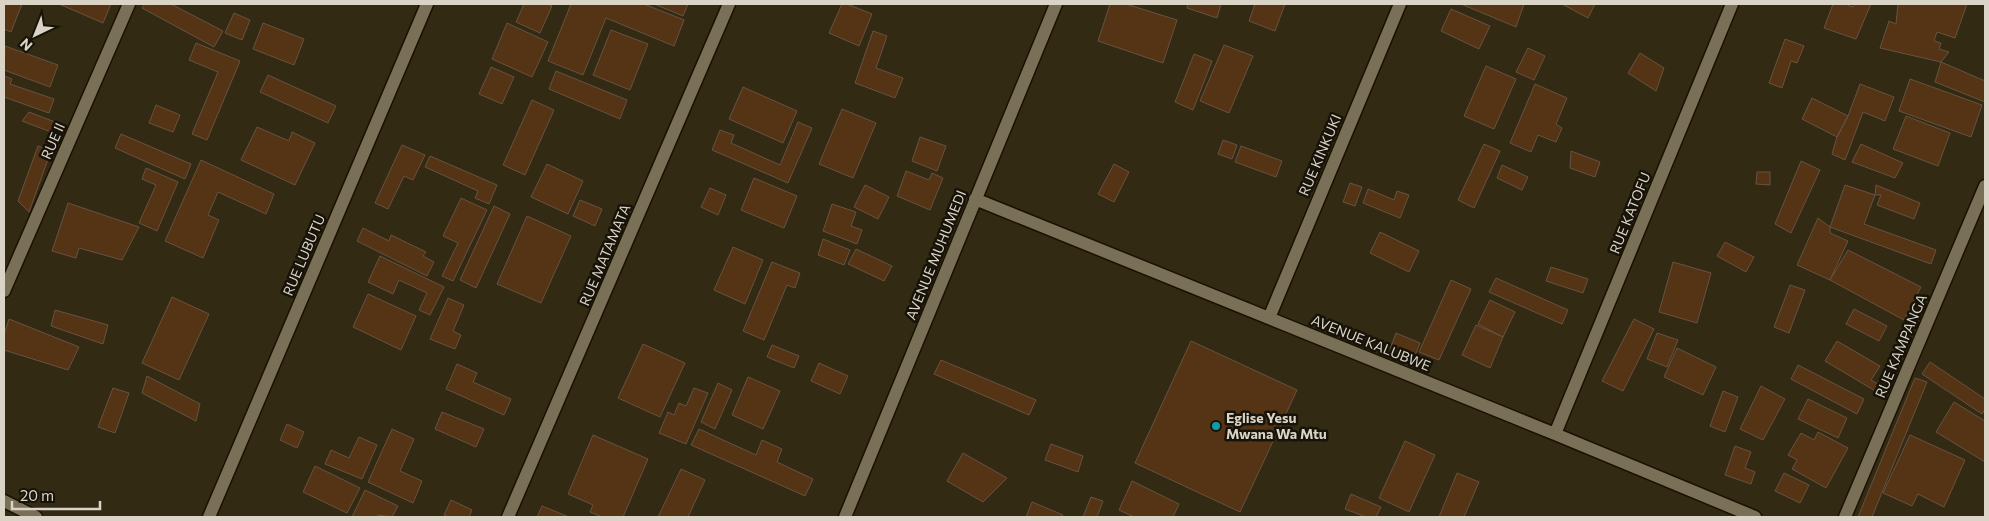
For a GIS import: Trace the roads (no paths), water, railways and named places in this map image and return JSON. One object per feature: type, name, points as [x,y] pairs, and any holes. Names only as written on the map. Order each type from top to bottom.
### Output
[{"type":"street","name":"RUE II","points":[[4,291],[129,4]]},
{"type":"street","name":"RUE LUBUTU","points":[[209,517],[427,4]]},
{"type":"street","name":"RUE MATAMATA","points":[[508,517],[730,4]]},
{"type":"street","name":"AVENUE MUHUMEDI","points":[[845,517],[1056,4]]},
{"type":"street","name":"RUE KINKUKI","points":[[1269,318],[1400,4]]},
{"type":"street","name":"RUE KATOFU","points":[[1556,434],[1732,4]]},
{"type":"street","name":"RUE KAMPANGA","points":[[1845,517],[1985,186]]},
{"type":"street","name":"AVENUE KALUBWE","points":[[975,199],[1556,434],[1755,517]]},
{"type":"street","points":[[4,501],[36,517]]},
{"type":"place","name":"Eglise Yesu Mwana Wa Mtu","points":[[1216,426]]}]
